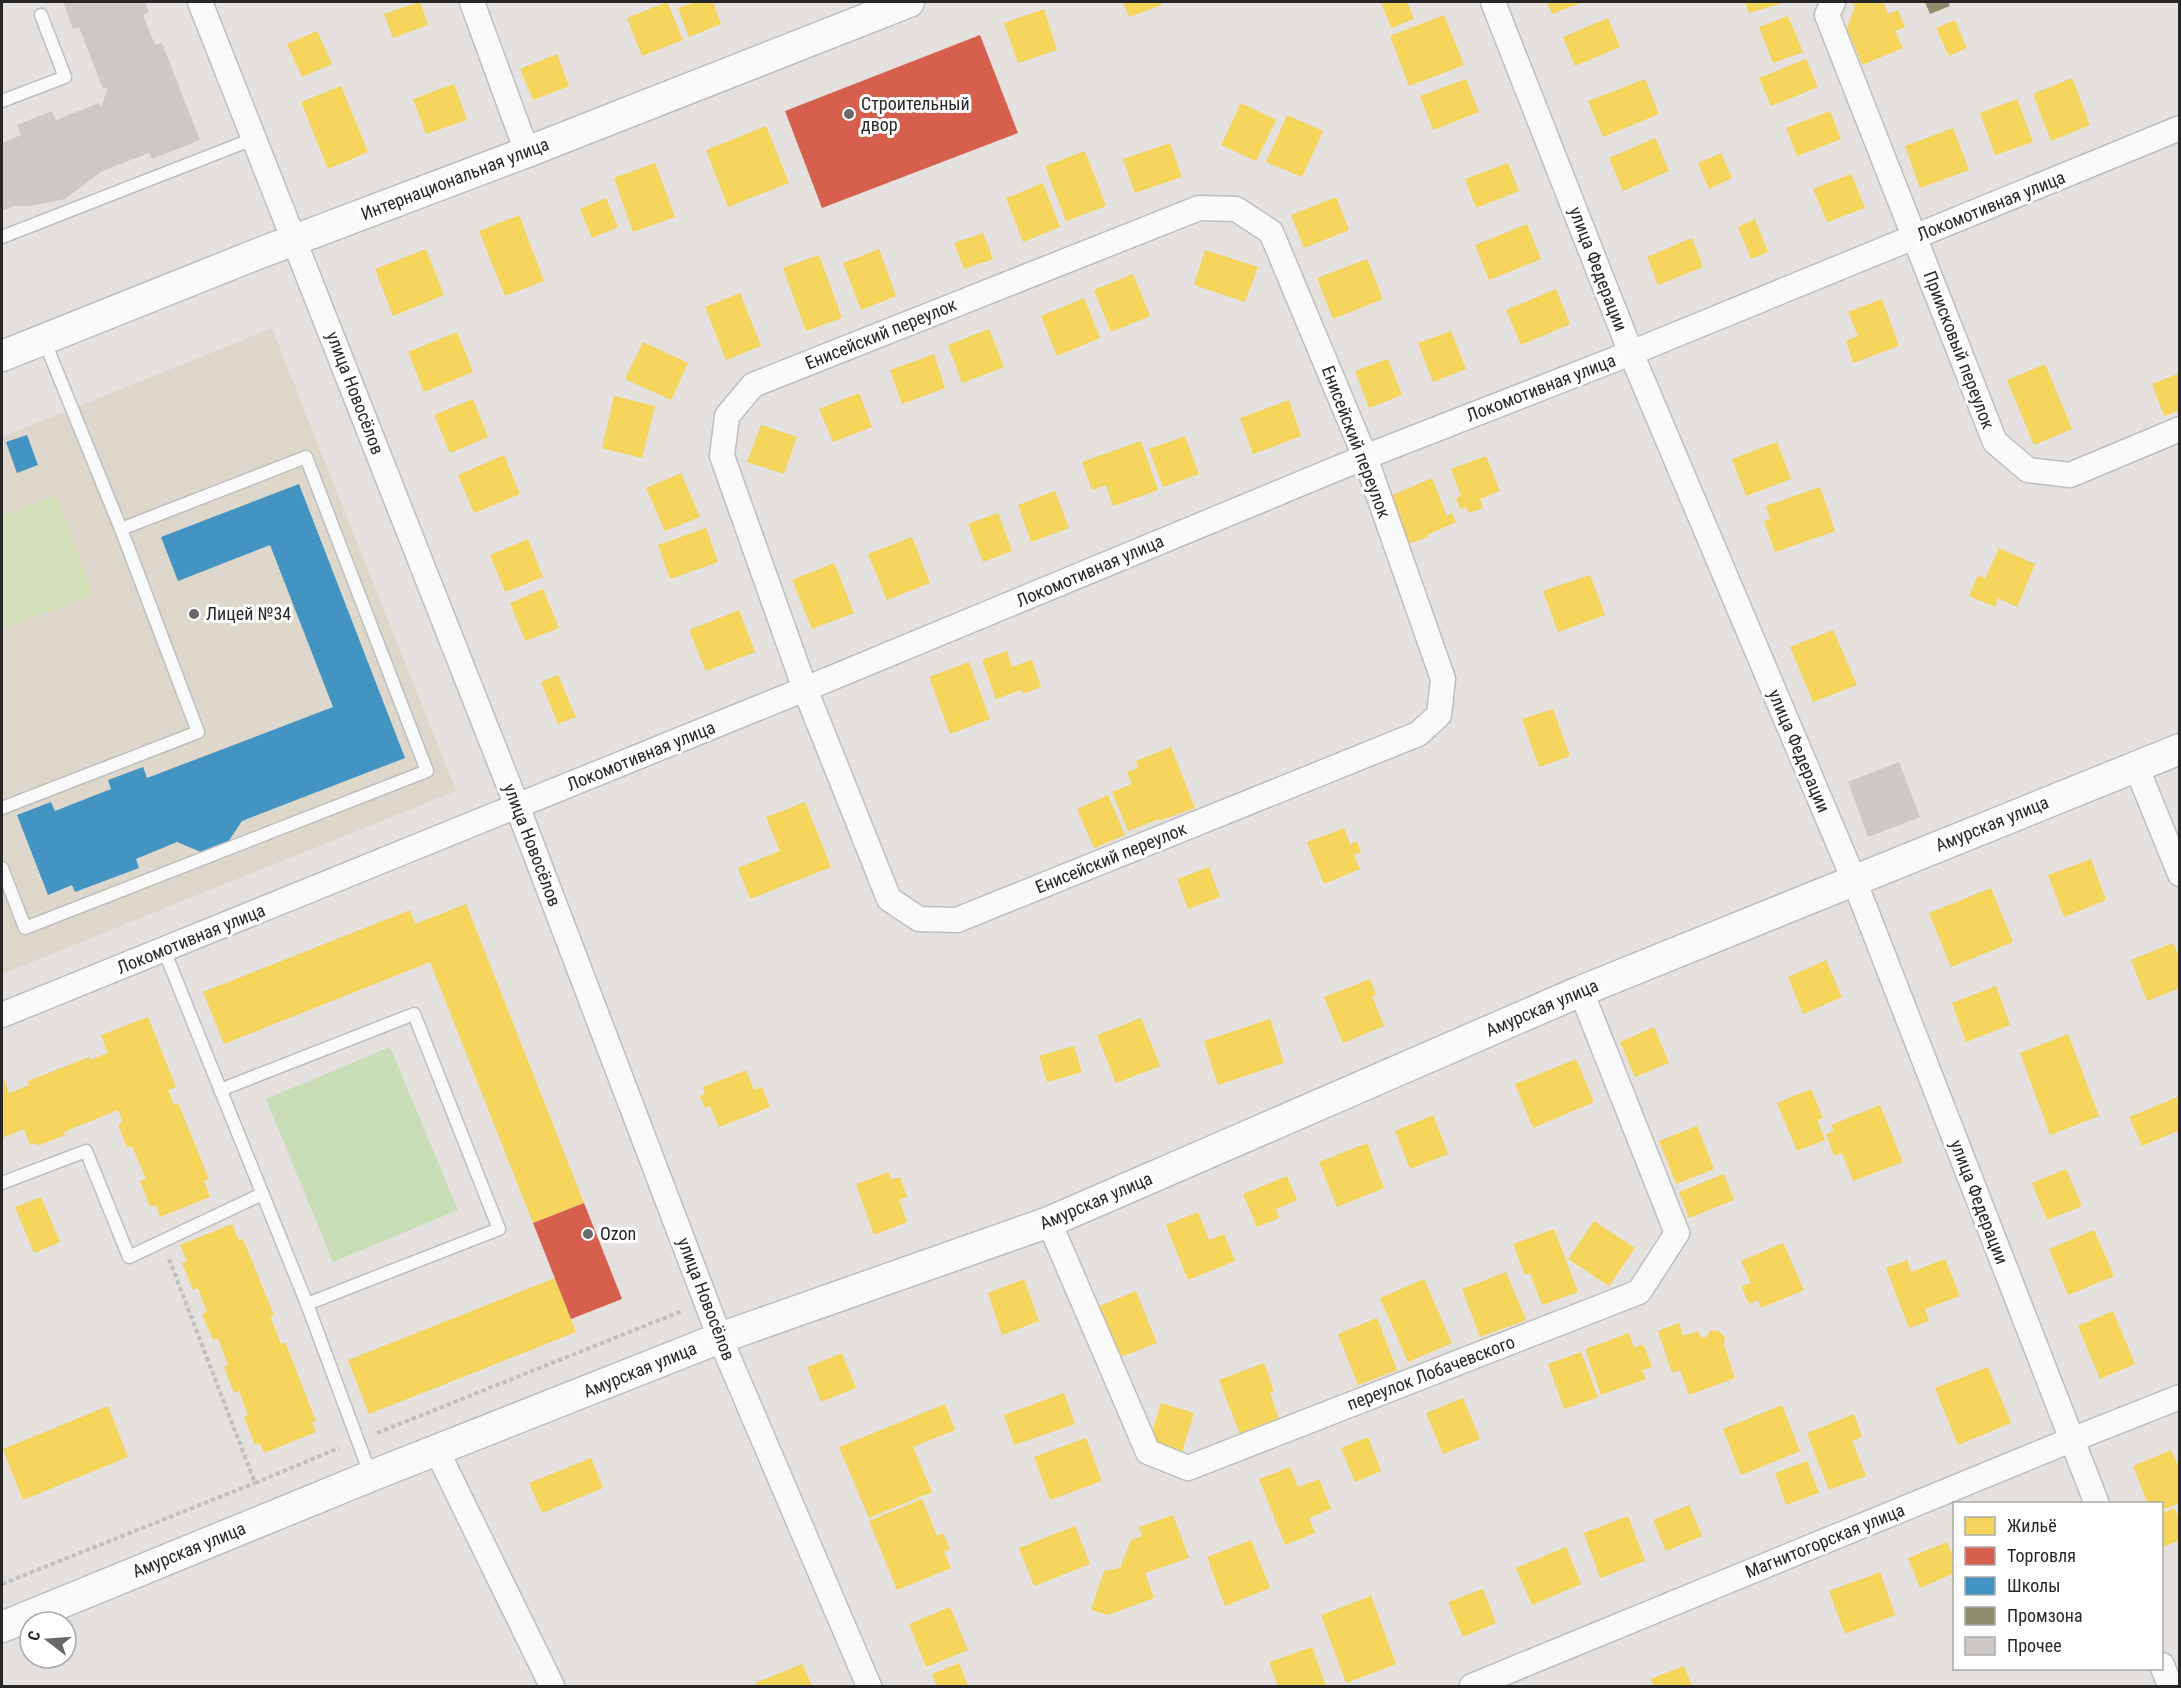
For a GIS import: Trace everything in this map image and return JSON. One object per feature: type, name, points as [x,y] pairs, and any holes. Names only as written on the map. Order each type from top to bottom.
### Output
[{"type":"street","name":"улица Новосёлов","points":[[200,2],[517,806],[720,1338],[869,1686]]},
{"type":"street","points":[[472,2],[527,152]]},
{"type":"street","name":"Интернациональная улица","points":[[2,356],[295,239],[527,152],[909,2]]},
{"type":"street","name":"улица Федерации","points":[[1493,2],[1631,353],[1854,880],[2097,1502]]},
{"type":"street","name":"Приисковый переулок","points":[[1833,2],[1827,15],[1995,442],[2028,470],[2070,475],[2180,429]]},
{"type":"street","name":"Локомотивная улица","points":[[2,1015],[805,689],[1365,457],[1631,353],[2180,128]]},
{"type":"street","name":"Енисейский переулок","points":[[1199,208],[1236,209],[1271,232],[1365,457],[1443,679],[1439,715],[1418,734],[957,920],[920,919],[889,900],[805,689],[722,456],[727,416],[753,385],[1199,208]]},
{"type":"street","name":"Амурская улица","points":[[2,1627],[370,1476],[720,1338],[1050,1222],[1581,991],[2180,749]]},
{"type":"street","points":[[2136,766],[2180,874]]},
{"type":"street","name":"переулок Лобачевского","points":[[1050,1222],[1148,1452],[1188,1468],[1639,1292],[1677,1233],[1581,991]]},
{"type":"street","name":"Магнитогорская улица","points":[[1472,1686],[2071,1440],[2180,1398]]},
{"type":"street","points":[[437,1451],[552,1686]]},
{"type":"street","points":[[2163,1668],[2170,1686]]},
{"type":"lane","points":[[2,101],[64,77],[41,15]]},
{"type":"lane","points":[[2,237],[254,140]]},
{"type":"lane","points":[[2,808],[198,732],[121,529],[44,339]]},
{"type":"lane","points":[[2,868],[25,928],[427,771],[306,457],[121,529]]},
{"type":"lane","points":[[164,950],[307,1304],[370,1476]]},
{"type":"lane","points":[[220,1090],[414,1014],[499,1229],[307,1304]]},
{"type":"lane","points":[[2,1183],[86,1151],[129,1257],[262,1194]]},
{"type":"path","points":[[162,1242],[255,1483]]},
{"type":"path","points":[[2,1584],[706,1302]]},
{"type":"shaded area","name":"Лицей №34","points":[[272,328],[456,791],[2,974],[2,437]]},
{"type":"green space","points":[[56,496],[93,595],[2,629],[2,516]]},
{"type":"green space","points":[[390,1047],[458,1210],[333,1262],[266,1099]]},
{"type":"building: Жильё","points":[[420,2],[428,25],[393,38],[384,14]]},
{"type":"building: Жильё","points":[[667,2],[683,40],[642,56],[627,18]]},
{"type":"building: Жильё","points":[[696,2],[713,2],[721,24],[689,37],[678,8]]},
{"type":"building: Жильё","points":[[1123,2],[1160,2],[1162,5],[1129,17]]},
{"type":"building: Жильё","points":[[1381,2],[1407,2],[1414,19],[1391,28]]},
{"type":"building: Жильё","points":[[1547,2],[1583,2],[1552,14]]},
{"type":"building: Жильё","points":[[1745,2],[1786,2],[1749,13]]},
{"type":"building: Жильё","points":[[1853,2],[1883,2],[1888,14],[1898,10],[1905,27],[1895,31],[1903,48],[1862,65],[1847,28],[1855,7]]},
{"type":"building: Жильё","points":[[1044,9],[1057,50],[1018,63],[1004,23]]},
{"type":"building: Жильё","points":[[1444,15],[1464,65],[1409,86],[1390,36]]},
{"type":"building: Жильё","points":[[1788,16],[1803,52],[1773,63],[1759,27]]},
{"type":"building: Жильё","points":[[1608,18],[1620,47],[1575,66],[1563,37]]},
{"type":"building: Жильё","points":[[1955,20],[1967,48],[1949,56],[1936,28]]},
{"type":"building: Жильё","points":[[317,31],[332,64],[302,77],[287,44]]},
{"type":"building: Жильё","points":[[557,54],[569,86],[533,100],[520,69]]},
{"type":"building: Жильё","points":[[1806,59],[1818,87],[1771,106],[1759,78]]},
{"type":"building: Жильё","points":[[2072,78],[2090,125],[2051,141],[2033,94]]},
{"type":"building: Жильё","points":[[1466,79],[1479,112],[1433,130],[1420,96]]},
{"type":"building: Жильё","points":[[1645,79],[1659,114],[1603,137],[1588,101]]},
{"type":"building: Жильё","points":[[454,84],[467,120],[426,134],[413,99]]},
{"type":"building: Жильё","points":[[341,86],[368,152],[328,169],[301,102]]},
{"type":"building: Жильё","points":[[2017,99],[2033,142],[1995,155],[1980,113]]},
{"type":"building: Жильё","points":[[1241,103],[1276,120],[1256,161],[1221,145]]},
{"type":"building: Жильё","points":[[1830,111],[1841,139],[1797,156],[1786,128]]},
{"type":"building: Жильё","points":[[1287,115],[1323,131],[1302,177],[1266,162]]},
{"type":"building: Жильё","points":[[766,126],[789,183],[728,207],[706,150]]},
{"type":"building: Жильё","points":[[1953,128],[1969,170],[1920,188],[1905,146]]},
{"type":"building: Жильё","points":[[1655,138],[1669,171],[1623,191],[1609,158]]},
{"type":"building: Жильё","points":[[1170,143],[1182,177],[1135,193],[1123,159]]},
{"type":"building: Жильё","points":[[1085,151],[1106,206],[1066,221],[1045,166]]},
{"type":"building: Жильё","points":[[1721,153],[1732,178],[1709,189],[1698,163]]},
{"type":"building: Жильё","points":[[655,163],[675,217],[633,232],[614,178]]},
{"type":"building: Жильё","points":[[1508,163],[1519,191],[1476,208],[1465,179]]},
{"type":"building: Жильё","points":[[1851,174],[1865,208],[1827,222],[1813,189]]},
{"type":"building: Жильё","points":[[1043,183],[1060,227],[1023,242],[1006,198]]},
{"type":"building: Жильё","points":[[1336,197],[1349,230],[1304,248],[1291,215]]},
{"type":"building: Жильё","points":[[606,198],[618,227],[592,238],[580,209]]},
{"type":"building: Жильё","points":[[519,215],[544,281],[505,296],[479,231]]},
{"type":"building: Жильё","points":[[1755,219],[1768,252],[1751,259],[1738,227]]},
{"type":"building: Жильё","points":[[1527,224],[1541,259],[1489,280],[1475,245]]},
{"type":"building: Жильё","points":[[983,233],[993,259],[964,269],[954,243]]},
{"type":"building: Жильё","points":[[1692,238],[1703,267],[1658,285],[1647,257]]},
{"type":"building: Жильё","points":[[426,249],[444,295],[393,316],[375,269]]},
{"type":"building: Жильё","points":[[879,249],[896,296],[861,310],[843,263]]},
{"type":"building: Жильё","points":[[1205,250],[1258,267],[1245,302],[1194,285]]},
{"type":"building: Жильё","points":[[819,255],[842,318],[806,331],[783,268]]},
{"type":"building: Жильё","points":[[1367,259],[1383,299],[1333,319],[1317,278]]},
{"type":"building: Жильё","points":[[1133,274],[1150,316],[1111,332],[1094,290]]},
{"type":"building: Жильё","points":[[1556,289],[1570,324],[1521,345],[1506,310]]},
{"type":"building: Жильё","points":[[740,293],[761,346],[726,360],[705,307]]},
{"type":"building: Жильё","points":[[1084,298],[1100,338],[1057,356],[1041,316]]},
{"type":"building: Жильё","points":[[1882,299],[1899,346],[1853,363],[1846,341],[1858,336],[1848,312]]},
{"type":"building: Жильё","points":[[989,329],[1004,367],[962,383],[948,345]]},
{"type":"building: Жильё","points":[[1451,331],[1466,369],[1433,382],[1418,343]]},
{"type":"building: Жильё","points":[[457,332],[473,372],[424,392],[408,352]]},
{"type":"building: Жильё","points":[[643,342],[688,363],[671,400],[625,379]]},
{"type":"building: Жильё","points":[[934,354],[945,388],[902,404],[890,370]]},
{"type":"building: Жильё","points":[[1388,359],[1402,395],[1369,408],[1355,371]]},
{"type":"building: Жильё","points":[[2045,364],[2072,429],[2034,445],[2007,380]]},
{"type":"building: Жильё","points":[[2180,373],[2180,410],[2164,416],[2152,384]]},
{"type":"building: Жильё","points":[[859,393],[872,427],[833,442],[819,409]]},
{"type":"building: Жильё","points":[[614,396],[655,406],[642,458],[602,448]]},
{"type":"building: Жильё","points":[[473,399],[488,437],[450,453],[434,415]]},
{"type":"building: Жильё","points":[[1289,400],[1301,436],[1253,454],[1240,418]]},
{"type":"building: Жильё","points":[[761,425],[797,437],[784,474],[747,462]]},
{"type":"building: Жильё","points":[[1185,436],[1199,474],[1163,487],[1149,449]]},
{"type":"building: Жильё","points":[[1141,441],[1158,490],[1113,506],[1106,485],[1092,490],[1082,462]]},
{"type":"building: Жильё","points":[[1777,442],[1791,479],[1746,496],[1732,459]]},
{"type":"building: Жильё","points":[[504,455],[520,494],[474,513],[458,475]]},
{"type":"building: Жильё","points":[[1486,456],[1500,491],[1480,499],[1483,508],[1469,513],[1466,507],[1460,509],[1456,498],[1461,496],[1451,469]]},
{"type":"building: Жильё","points":[[681,473],[700,517],[665,531],[646,488]]},
{"type":"building: Жильё","points":[[1432,478],[1447,516],[1452,513],[1456,522],[1427,535],[1428,537],[1405,545],[1376,502]]},
{"type":"building: Жильё","points":[[1820,487],[1835,531],[1775,552],[1764,521],[1770,519],[1766,506]]},
{"type":"building: Жильё","points":[[1055,491],[1069,528],[1031,542],[1018,505]]},
{"type":"building: Жильё","points":[[998,513],[1012,551],[983,562],[968,524]]},
{"type":"building: Жильё","points":[[706,528],[718,562],[670,579],[658,545]]},
{"type":"building: Жильё","points":[[912,537],[930,583],[887,600],[868,554]]},
{"type":"building: Жильё","points":[[528,539],[543,577],[505,592],[490,555]]},
{"type":"building: Жильё","points":[[1999,548],[2035,564],[2017,607],[1998,598],[1995,607],[1969,596],[1978,575],[1985,579]]},
{"type":"building: Жильё","points":[[834,563],[854,613],[812,629],[792,580]]},
{"type":"building: Жильё","points":[[1590,575],[1605,615],[1558,632],[1543,591]]},
{"type":"building: Жильё","points":[[543,589],[559,628],[525,641],[510,603]]},
{"type":"building: Жильё","points":[[739,610],[755,652],[706,671],[689,630]]},
{"type":"building: Жильё","points":[[1833,630],[1857,685],[1813,702],[1790,647]]},
{"type":"building: Жильё","points":[[1007,651],[1012,667],[1032,660],[1041,687],[1023,694],[1021,690],[996,699],[982,660]]},
{"type":"building: Жильё","points":[[969,662],[990,719],[950,734],[929,677]]},
{"type":"building: Жильё","points":[[558,675],[576,717],[558,724],[541,682]]},
{"type":"building: Жильё","points":[[1553,709],[1570,756],[1539,767],[1522,719]]},
{"type":"building: Жильё","points":[[1171,747],[1195,808],[1128,831],[1112,792],[1132,784],[1127,772],[1138,768],[1136,761]]},
{"type":"building: Жильё","points":[[1108,795],[1125,835],[1094,848],[1077,809]]},
{"type":"building: Жильё","points":[[805,802],[831,867],[750,899],[738,868],[780,851],[766,817]]},
{"type":"building: Жильё","points":[[1344,828],[1350,844],[1357,841],[1361,852],[1354,855],[1360,869],[1324,884],[1307,842]]},
{"type":"building: Жильё","points":[[2091,859],[2106,900],[2064,917],[2048,875]]},
{"type":"building: Жильё","points":[[1209,867],[1220,897],[1188,909],[1177,879]]},
{"type":"building: Жильё","points":[[1991,888],[2013,942],[1951,967],[1929,913]]},
{"type":"building: Жильё","points":[[466,904],[584,1203],[533,1223],[430,962],[224,1044],[203,992],[410,910],[415,924]]},
{"type":"building: Жильё","points":[[2173,943],[2180,959],[2180,988],[2147,1001],[2131,960]]},
{"type":"building: Жильё","points":[[1826,960],[1842,997],[1803,1014],[1788,977]]},
{"type":"building: Жильё","points":[[1370,979],[1376,995],[1372,996],[1384,1026],[1343,1043],[1324,997]]},
{"type":"building: Жильё","points":[[1996,986],[2010,1025],[1966,1042],[1952,1003]]},
{"type":"building: Жильё","points":[[148,1017],[176,1087],[168,1090],[174,1105],[178,1103],[209,1179],[204,1181],[210,1197],[160,1217],[156,1205],[150,1207],[140,1181],[146,1179],[132,1146],[127,1148],[118,1124],[123,1122],[118,1110],[64,1132],[65,1135],[37,1146],[36,1143],[30,1145],[24,1129],[2,1138],[2,1074],[9,1093],[29,1085],[28,1081],[89,1057],[90,1060],[108,1053],[101,1035]]},
{"type":"building: Жильё","points":[[1141,1018],[1160,1066],[1116,1083],[1097,1035]]},
{"type":"building: Жильё","points":[[1270,1019],[1284,1063],[1218,1085],[1204,1041]]},
{"type":"building: Жильё","points":[[1654,1027],[1669,1063],[1635,1077],[1620,1042]]},
{"type":"building: Жильё","points":[[2068,1034],[2099,1116],[2050,1135],[2020,1053]]},
{"type":"building: Жильё","points":[[1074,1046],[1082,1072],[1047,1082],[1039,1056]]},
{"type":"building: Жильё","points":[[1576,1059],[1594,1102],[1533,1128],[1515,1084]]},
{"type":"building: Жильё","points":[[746,1070],[754,1090],[762,1087],[770,1107],[719,1127],[710,1106],[705,1108],[700,1096],[705,1094],[703,1087]]},
{"type":"building: Жильё","points":[[1811,1089],[1823,1118],[1817,1120],[1825,1140],[1797,1151],[1777,1103]]},
{"type":"building: Жильё","points":[[2180,1096],[2180,1130],[2142,1146],[2129,1117]]},
{"type":"building: Жильё","points":[[1880,1105],[1903,1162],[1853,1181],[1842,1153],[1834,1156],[1826,1134],[1834,1131],[1831,1125]]},
{"type":"building: Жильё","points":[[1433,1115],[1448,1154],[1410,1169],[1395,1131]]},
{"type":"building: Жильё","points":[[1697,1126],[1714,1169],[1676,1184],[1659,1141]]},
{"type":"building: Жильё","points":[[1367,1143],[1384,1188],[1337,1207],[1319,1162]]},
{"type":"building: Жильё","points":[[2066,1169],[2082,1206],[2047,1220],[2032,1183]]},
{"type":"building: Жильё","points":[[889,1172],[891,1180],[900,1177],[907,1197],[899,1200],[907,1222],[874,1235],[856,1184]]},
{"type":"building: Жильё","points":[[1724,1174],[1734,1200],[1689,1218],[1679,1192]]},
{"type":"building: Жильё","points":[[1287,1176],[1297,1200],[1276,1209],[1279,1218],[1257,1227],[1243,1194]]},
{"type":"building: Жильё","points":[[41,1197],[60,1242],[34,1253],[15,1207]]},
{"type":"building: Жильё","points":[[1198,1212],[1209,1240],[1224,1234],[1235,1261],[1188,1280],[1166,1225]]},
{"type":"building: Жильё","points":[[1594,1221],[1635,1248],[1609,1286],[1568,1259]]},
{"type":"building: Жильё","points":[[232,1224],[239,1240],[243,1239],[274,1315],[270,1316],[281,1344],[285,1342],[316,1421],[312,1422],[316,1432],[264,1453],[260,1443],[255,1445],[244,1417],[248,1415],[239,1391],[234,1393],[224,1367],[228,1365],[218,1338],[213,1340],[202,1314],[207,1312],[198,1288],[193,1290],[182,1263],[187,1261],[180,1245]]},
{"type":"building: Жильё","points":[[1554,1229],[1578,1292],[1542,1305],[1530,1273],[1525,1275],[1513,1244]]},
{"type":"building: Жильё","points":[[2094,1230],[2114,1276],[2068,1295],[2049,1249]]},
{"type":"building: Жильё","points":[[1783,1243],[1804,1290],[1761,1308],[1758,1300],[1749,1304],[1741,1286],[1751,1283],[1741,1261]]},
{"type":"building: Жильё","points":[[1945,1259],[1960,1296],[1925,1309],[1929,1321],[1909,1328],[1886,1268],[1907,1260],[1911,1272]]},
{"type":"building: Жильё","points":[[1506,1272],[1526,1320],[1480,1337],[1462,1289]]},
{"type":"building: Жильё","points":[[555,1278],[576,1332],[369,1414],[348,1360]]},
{"type":"building: Жильё","points":[[1024,1279],[1039,1321],[1002,1335],[988,1293]]},
{"type":"building: Жильё","points":[[1424,1279],[1452,1343],[1408,1362],[1380,1298]]},
{"type":"building: Жильё","points":[[1136,1291],[1157,1343],[1118,1358],[1097,1307]]},
{"type":"building: Жильё","points":[[2113,1311],[2135,1364],[2100,1379],[2078,1326]]},
{"type":"building: Жильё","points":[[1377,1318],[1397,1370],[1358,1385],[1338,1334]]},
{"type":"building: Жильё","points":[[1679,1323],[1683,1336],[1698,1331],[1701,1338],[1706,1337],[1711,1330],[1719,1331],[1725,1337],[1724,1345],[1735,1378],[1689,1395],[1680,1370],[1672,1373],[1658,1331]]},
{"type":"building: Жильё","points":[[1629,1333],[1634,1348],[1643,1344],[1652,1367],[1642,1370],[1646,1379],[1601,1395],[1585,1349]]},
{"type":"building: Жильё","points":[[1581,1352],[1598,1397],[1564,1409],[1548,1364]]},
{"type":"building: Жильё","points":[[842,1353],[856,1388],[821,1402],[807,1367]]},
{"type":"building: Жильё","points":[[1264,1363],[1274,1391],[1270,1393],[1279,1419],[1240,1434],[1219,1380]]},
{"type":"building: Жильё","points":[[1988,1367],[2011,1423],[1958,1445],[1935,1388]]},
{"type":"building: Жильё","points":[[1064,1393],[1075,1424],[1014,1445],[1004,1415]]},
{"type":"building: Жильё","points":[[1463,1398],[1480,1439],[1443,1454],[1426,1413]]},
{"type":"building: Жильё","points":[[1161,1403],[1194,1413],[1182,1452],[1149,1442]]},
{"type":"building: Жильё","points":[[945,1404],[955,1430],[913,1447],[932,1492],[869,1518],[839,1447]]},
{"type":"building: Жильё","points":[[1782,1405],[1800,1451],[1741,1475],[1723,1429]]},
{"type":"building: Жильё","points":[[108,1406],[128,1457],[23,1500],[3,1449]]},
{"type":"building: Жильё","points":[[1854,1414],[1862,1437],[1852,1441],[1866,1476],[1829,1490],[1807,1433]]},
{"type":"building: Жильё","points":[[1368,1437],[1381,1471],[1355,1482],[1341,1448]]},
{"type":"building: Жильё","points":[[1086,1438],[1102,1481],[1050,1500],[1034,1457]]},
{"type":"building: Жильё","points":[[2171,1450],[2180,1470],[2180,1503],[2163,1510],[2163,1502],[2147,1502],[2133,1466]]},
{"type":"building: Жильё","points":[[591,1458],[603,1488],[542,1513],[529,1483]]},
{"type":"building: Жильё","points":[[1807,1461],[1819,1493],[1786,1505],[1775,1473]]},
{"type":"building: Жильё","points":[[1290,1467],[1298,1487],[1319,1479],[1331,1509],[1309,1518],[1315,1533],[1285,1545],[1259,1479]]},
{"type":"building: Жильё","points":[[922,1499],[937,1536],[943,1533],[950,1549],[944,1552],[951,1568],[897,1590],[869,1521]]},
{"type":"building: Жильё","points":[[1689,1505],[1702,1536],[1666,1551],[1653,1520]]},
{"type":"building: Жильё","points":[[2174,1508],[2180,1520],[2180,1540],[2163,1547],[2163,1514]]},
{"type":"building: Жильё","points":[[1173,1515],[1189,1558],[1145,1573],[1154,1598],[1108,1615],[1091,1610],[1104,1571],[1120,1568],[1131,1540],[1142,1536],[1139,1527]]},
{"type":"building: Жильё","points":[[1628,1516],[1645,1561],[1600,1578],[1584,1533]]},
{"type":"building: Жильё","points":[[1075,1526],[1090,1564],[1034,1586],[1019,1548]]},
{"type":"building: Жильё","points":[[1251,1540],[1270,1588],[1225,1606],[1207,1557]]},
{"type":"building: Жильё","points":[[1947,1542],[1953,1557],[1953,1573],[1920,1588],[1908,1558]]},
{"type":"building: Жильё","points":[[1566,1547],[1581,1584],[1532,1605],[1516,1568]]},
{"type":"building: Жильё","points":[[1880,1572],[1895,1615],[1845,1634],[1829,1591]]},
{"type":"building: Жильё","points":[[1483,1589],[1496,1623],[1463,1637],[1448,1602]]},
{"type":"building: Жильё","points":[[1371,1596],[1396,1664],[1346,1683],[1321,1615]]},
{"type":"building: Жильё","points":[[950,1607],[968,1650],[926,1667],[909,1624]]},
{"type":"building: Жильё","points":[[1312,1647],[1326,1686],[1278,1686],[1269,1662]]},
{"type":"building: Жильё","points":[[959,1663],[968,1686],[937,1686],[932,1674]]},
{"type":"building: Жильё","points":[[802,1664],[812,1686],[756,1686],[755,1683]]},
{"type":"building: Жильё","points":[[1684,1666],[1692,1686],[1654,1686],[1650,1679]]},
{"type":"building: Торговля","points":[[980,35],[1018,133],[822,208],[785,111]]},
{"type":"building: Торговля","points":[[584,1203],[622,1299],[571,1319],[533,1223]]},
{"type":"building: Школы","points":[[27,435],[38,465],[17,473],[6,442]]},
{"type":"building: Школы","points":[[299,484],[405,758],[242,821],[228,842],[217,850],[201,852],[177,842],[136,859],[139,868],[75,892],[72,885],[48,895],[17,815],[51,802],[55,811],[111,789],[108,780],[143,767],[147,778],[333,707],[270,545],[178,581],[161,537]]},
{"type":"building: Промзона","points":[[1925,2],[1948,2],[1950,6],[1930,14]]},
{"type":"building: Прочее","points":[[63,2],[145,2],[149,12],[143,15],[155,45],[162,43],[200,140],[152,159],[149,153],[102,171],[65,199],[30,206],[14,206],[2,211],[2,143],[21,135],[17,125],[52,111],[56,120],[99,103],[101,108],[108,87],[103,89],[79,27],[73,29]]},
{"type":"building: Прочее","points":[[1899,762],[1920,817],[1868,837],[1848,782]]},
{"type":"place","name":"Строительный двор","points":[[849,114]]},
{"type":"place","name":"Лицей №34","points":[[194,614]]},
{"type":"place","name":"Ozon","points":[[588,1234]]}]
